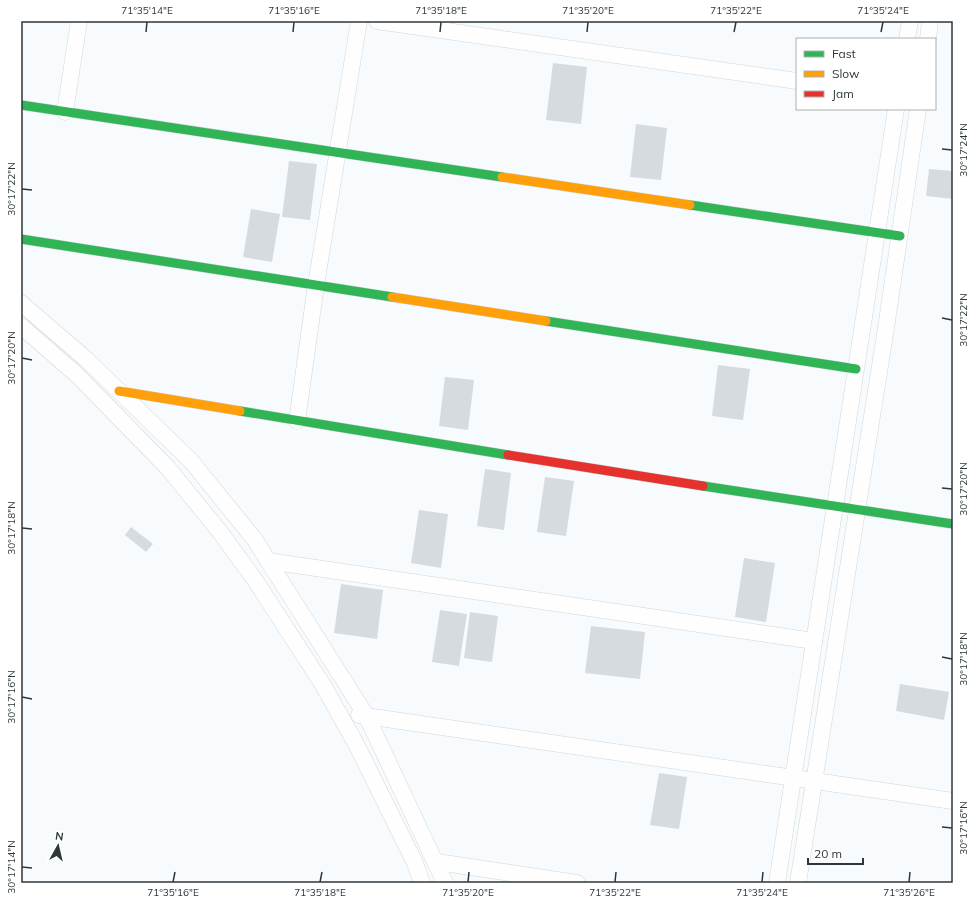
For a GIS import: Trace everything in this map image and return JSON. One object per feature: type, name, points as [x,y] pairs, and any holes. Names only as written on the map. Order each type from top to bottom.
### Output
[{"type":"street","points":[[65,112],[78,21]]},
{"type":"street","points":[[297,421],[316,285],[359,21]]},
{"type":"street","points":[[377,21],[796,81]]},
{"type":"street","points":[[907,38],[910,21]]},
{"type":"street","points":[[928,38],[930,21]]},
{"type":"street","points":[[21,105],[338,154],[900,236]]},
{"type":"street","points":[[777,883],[896,110]]},
{"type":"street","points":[[798,883],[900,236],[918,110]]},
{"type":"street","points":[[21,239],[856,369]]},
{"type":"street","points":[[21,303],[87,360],[191,462],[255,540],[367,717],[446,883]]},
{"type":"street","points":[[21,326],[77,375],[168,468],[220,532],[255,580],[338,711],[415,862],[422,883]]},
{"type":"street","points":[[119,391],[492,454],[953,524]]},
{"type":"street","points":[[268,562],[814,641]]},
{"type":"street","points":[[338,711],[367,717],[953,801]]},
{"type":"street","points":[[437,862],[577,883]]},
{"type":"building","points":[[553,63],[587,67],[581,124],[546,120]]},
{"type":"building","points":[[636,124],[667,128],[661,180],[630,177]]},
{"type":"building","points":[[289,161],[317,164],[310,220],[282,217]]},
{"type":"building","points":[[929,169],[953,171],[953,199],[926,196]]},
{"type":"building","points":[[251,209],[280,214],[272,262],[243,257]]},
{"type":"building","points":[[718,365],[750,369],[743,420],[712,416]]},
{"type":"building","points":[[445,377],[474,380],[468,430],[439,426]]},
{"type":"building","points":[[485,469],[511,473],[504,530],[477,526]]},
{"type":"building","points":[[545,477],[574,481],[566,536],[537,532]]},
{"type":"building","points":[[419,510],[448,514],[441,568],[411,563]]},
{"type":"building","points":[[131,527],[153,544],[146,552],[125,535]]},
{"type":"building","points":[[744,558],[775,563],[766,622],[735,617]]},
{"type":"building","points":[[341,584],[383,590],[377,639],[334,633]]},
{"type":"building","points":[[440,610],[467,614],[459,666],[432,662]]},
{"type":"building","points":[[470,612],[498,616],[492,662],[464,658]]},
{"type":"building","points":[[591,626],[645,632],[640,679],[585,673]]},
{"type":"building","points":[[900,684],[949,692],[944,720],[896,711]]},
{"type":"building","points":[[659,773],[687,777],[679,829],[650,825]]},
{"type":"traffic: fast","points":[[21,105],[502,177]]},
{"type":"traffic: fast","points":[[690,205],[900,236]]},
{"type":"traffic: fast","points":[[21,239],[392,297]]},
{"type":"traffic: fast","points":[[546,321],[856,369]]},
{"type":"traffic: fast","points":[[240,411],[508,455]]},
{"type":"traffic: fast","points":[[703,486],[953,524]]},
{"type":"traffic: slow","points":[[502,177],[690,205]]},
{"type":"traffic: slow","points":[[392,297],[546,321]]},
{"type":"traffic: slow","points":[[119,391],[240,411]]},
{"type":"traffic: jam","points":[[508,455],[703,486]]}]
